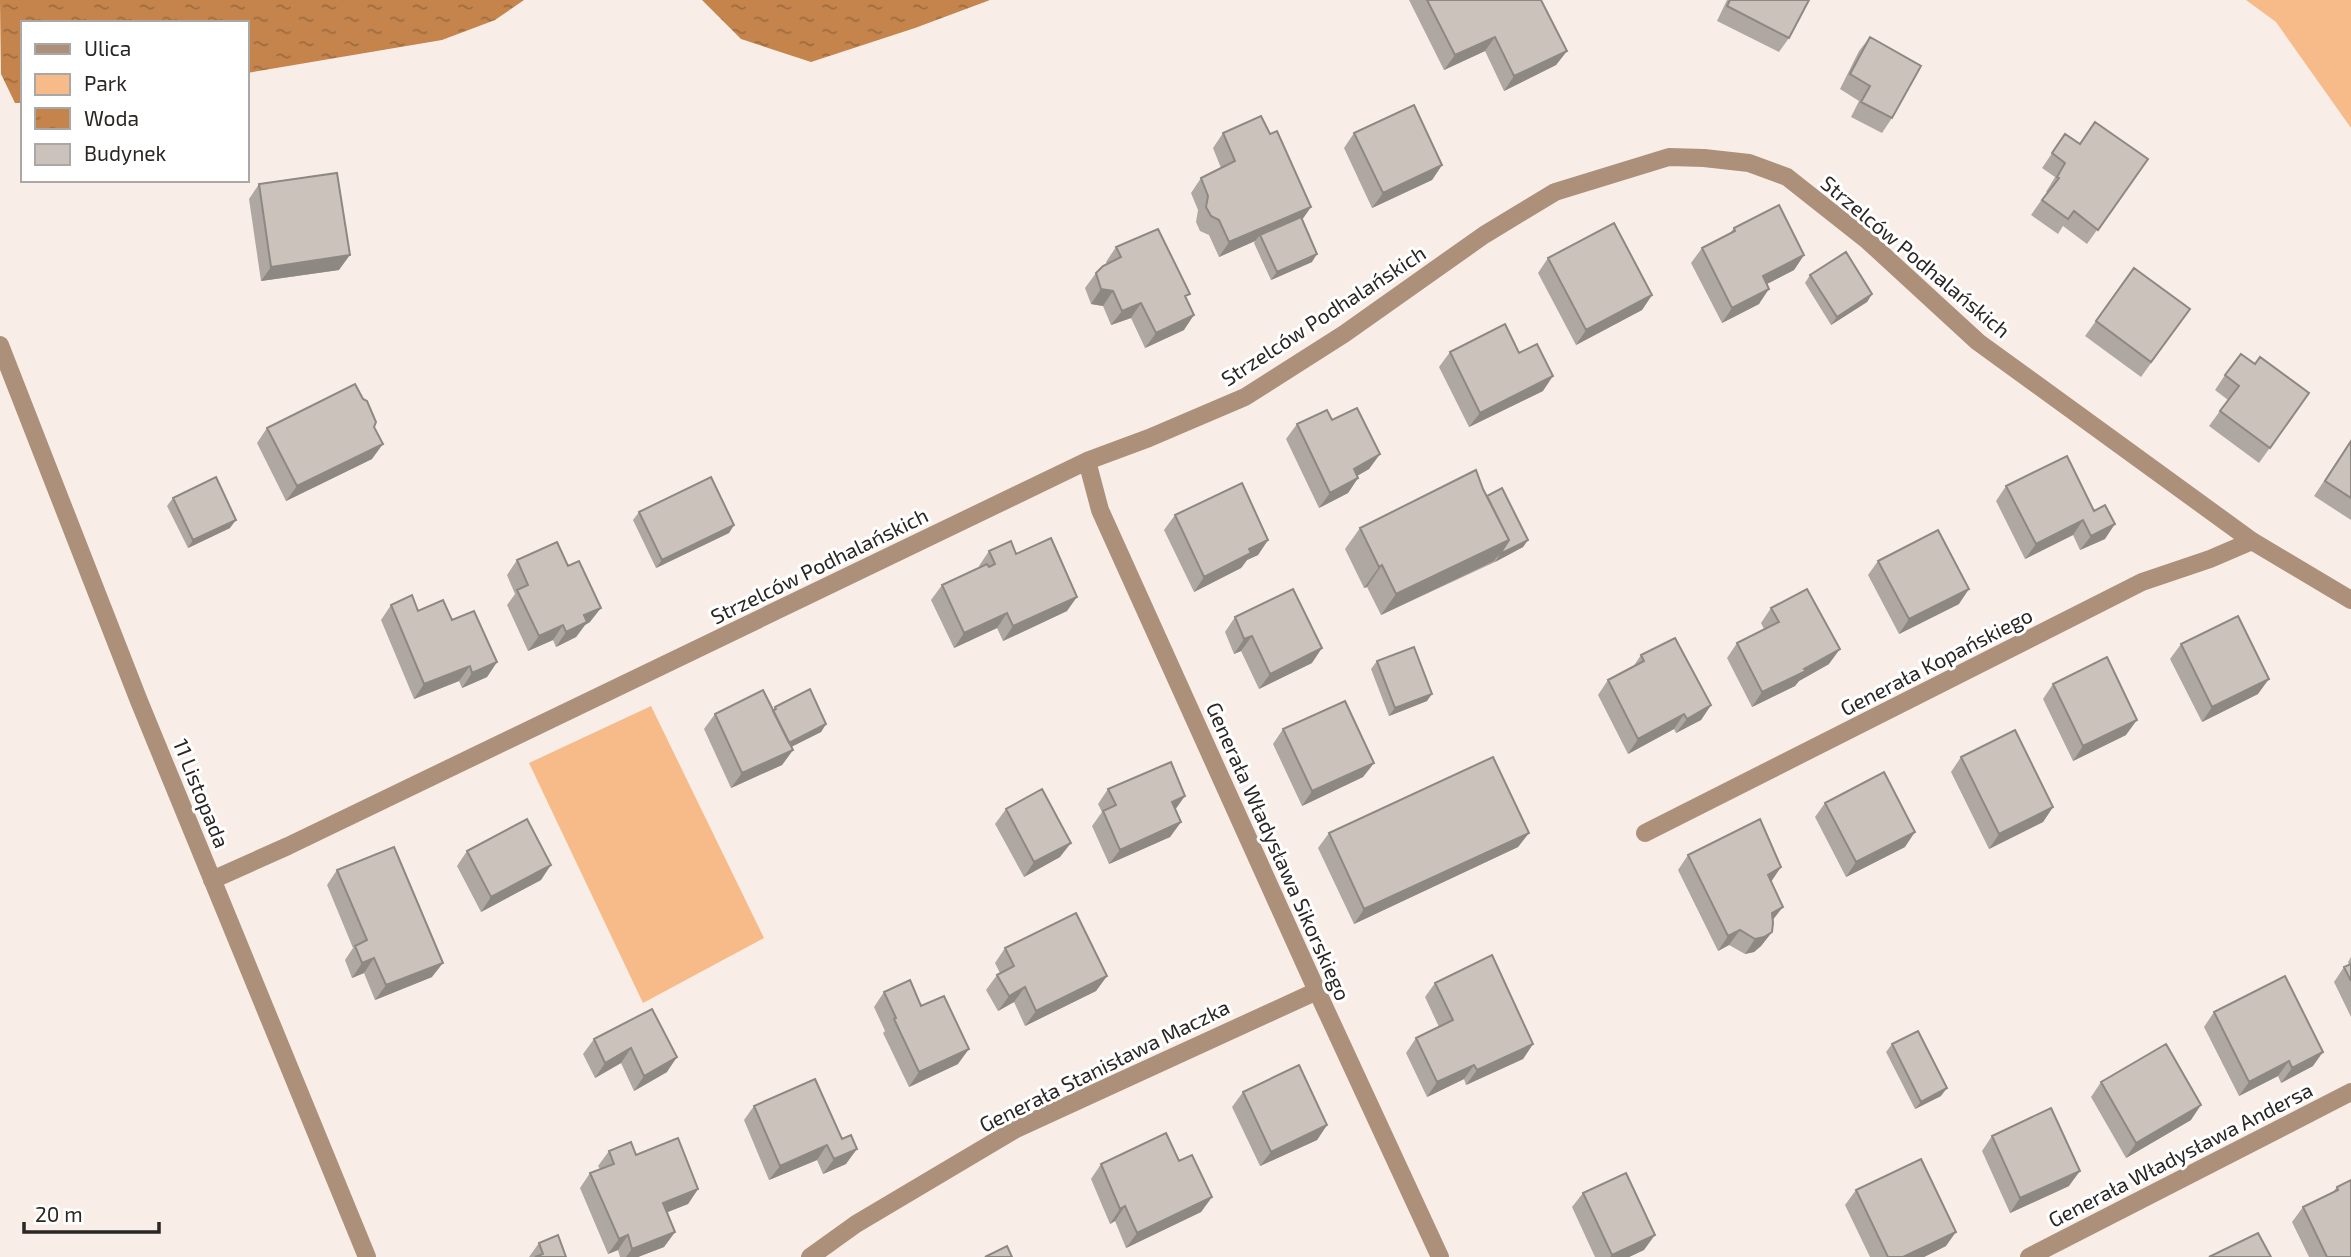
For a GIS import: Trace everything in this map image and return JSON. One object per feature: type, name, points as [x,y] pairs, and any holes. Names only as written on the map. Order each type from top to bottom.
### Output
[{"type":"street","name":"Strzelców Podhalańskich","points":[[212,880],[313,834],[1087,461],[1245,397],[1344,334],[1484,235],[1555,192],[1669,157],[1749,163],[1787,177],[1868,242],[1978,342],[2252,541],[2351,600]]},
{"type":"street","name":"11 Listopada","points":[[0,345],[139,701],[366,1257]]},
{"type":"street","name":"Generała Władysława Sikorskiego","points":[[1087,461],[1100,510],[1440,1257]]},
{"type":"street","name":"Generała Kopańskiego","points":[[1645,833],[2141,582],[2210,559],[2252,541]]},
{"type":"street","name":"Generała Stanisława Maczka","points":[[810,1257],[856,1224],[1016,1129],[1317,991]]},
{"type":"street","name":"Generała Władysława Andersa","points":[[2029,1257],[2351,1092]]},
{"type":"green space","points":[[2246,0],[2351,0],[2351,128],[2276,22]]},
{"type":"green space","points":[[651,706],[764,938],[643,1003],[529,763]]},
{"type":"water","points":[[0,0],[524,0],[495,20],[442,40],[248,73],[248,21],[21,21],[21,103],[15,103],[1,74]]},
{"type":"water","points":[[702,0],[990,0],[811,62],[741,39]]},
{"type":"building","points":[[1427,0],[1541,0],[1567,51],[1514,76],[1495,37],[1455,55]]},
{"type":"building","points":[[1730,0],[1809,0],[1789,38],[1727,6]]},
{"type":"building","points":[[1870,37],[1921,66],[1892,118],[1861,102],[1870,86],[1850,74]]},
{"type":"building","points":[[1414,105],[1442,165],[1383,193],[1354,133]]},
{"type":"building","points":[[1261,116],[1270,134],[1277,131],[1311,207],[1229,242],[1219,220],[1211,216],[1206,207],[1208,196],[1201,178],[1235,161],[1223,133]]},
{"type":"building","points":[[2095,122],[2148,159],[2098,230],[2074,211],[2068,219],[2042,200],[2059,178],[2057,177],[2065,163],[2052,153],[2065,134],[2080,144]]},
{"type":"building","points":[[337,173],[350,255],[271,267],[259,184]]},
{"type":"building","points":[[1779,205],[1804,255],[1763,276],[1769,289],[1732,308],[1702,248]]},
{"type":"building","points":[[1301,217],[1317,254],[1277,272],[1260,235]]},
{"type":"building","points":[[1614,223],[1652,295],[1586,330],[1548,258]]},
{"type":"building","points":[[1158,229],[1190,294],[1185,296],[1194,315],[1156,333],[1141,303],[1122,311],[1113,291],[1101,289],[1096,273],[1103,266],[1121,257],[1116,247]]},
{"type":"building","points":[[1846,252],[1872,294],[1837,317],[1810,275]]},
{"type":"building","points":[[2134,268],[2190,309],[2151,362],[2096,321]]},
{"type":"building","points":[[1505,324],[1519,353],[1537,344],[1553,376],[1480,413],[1450,352]]},
{"type":"building","points":[[2241,354],[2255,364],[2260,357],[2309,393],[2270,448],[2220,411],[2239,386],[2225,375]]},
{"type":"building","points":[[355,384],[363,399],[367,401],[376,422],[374,427],[383,444],[297,486],[267,428]]},
{"type":"building","points":[[1357,408],[1380,454],[1354,469],[1358,478],[1330,493],[1297,424],[1327,410],[1332,420]]},
{"type":"building","points":[[2351,441],[2351,498],[2325,481]]},
{"type":"building","points":[[2067,456],[2094,511],[2105,505],[2115,524],[2091,536],[2083,520],[2036,544],[2006,486]]},
{"type":"building","points":[[1476,470],[1509,540],[1396,594],[1360,528]]},
{"type":"building","points":[[216,477],[236,520],[193,540],[173,498]]},
{"type":"building","points":[[711,477],[734,525],[662,560],[639,512]]},
{"type":"building","points":[[1242,483],[1268,540],[1249,549],[1251,553],[1204,577],[1175,515]]},
{"type":"building","points":[[1502,488],[1528,540],[1500,554],[1509,540],[1487,496]]},
{"type":"building","points":[[1938,530],[1969,589],[1909,619],[1878,561]]},
{"type":"building","points":[[1051,538],[1077,597],[1013,626],[1007,613],[964,633],[942,585],[987,564],[989,567],[995,564],[989,551],[1011,541],[1016,554]]},
{"type":"building","points":[[557,542],[568,566],[579,561],[601,608],[584,615],[587,622],[566,632],[563,625],[539,636],[517,590],[528,585],[517,560]]},
{"type":"building","points":[[1293,589],[1322,648],[1270,674],[1252,636],[1244,639],[1235,617]]},
{"type":"building","points":[[1807,589],[1840,649],[1804,669],[1806,671],[1762,692],[1737,643],[1779,622],[1771,608]]},
{"type":"building","points":[[412,595],[418,611],[443,600],[452,620],[474,611],[497,662],[472,673],[470,666],[424,684],[391,605]]},
{"type":"building","points":[[2238,616],[2269,679],[2212,707],[2181,644]]},
{"type":"building","points":[[1675,638],[1711,705],[1687,719],[1684,714],[1638,739],[1608,680],[1644,661],[1641,655]]},
{"type":"building","points":[[1414,647],[1432,694],[1395,708],[1377,661]]},
{"type":"building","points":[[2107,657],[2137,720],[2083,746],[2053,684]]},
{"type":"building","points":[[810,689],[826,724],[789,743],[773,711],[775,707]]},
{"type":"building","points":[[763,690],[793,750],[742,773],[715,714]]},
{"type":"building","points":[[1345,701],[1374,763],[1312,791],[1283,729]]},
{"type":"building","points":[[2015,730],[2053,807],[1999,834],[1961,757]]},
{"type":"building","points":[[1493,757],[1529,833],[1364,909],[1329,833]]},
{"type":"building","points":[[1171,762],[1185,796],[1172,802],[1181,822],[1120,850],[1103,811],[1116,805],[1108,789]]},
{"type":"building","points":[[1884,772],[1915,832],[1856,862],[1825,803]]},
{"type":"building","points":[[1042,789],[1071,843],[1034,862],[1006,809]]},
{"type":"building","points":[[527,819],[551,865],[491,897],[467,851]]},
{"type":"building","points":[[1760,819],[1781,867],[1768,875],[1783,907],[1772,913],[1772,932],[1764,937],[1755,939],[1740,930],[1728,936],[1688,855]]},
{"type":"building","points":[[394,847],[443,963],[386,985],[374,958],[362,963],[355,946],[367,940],[337,870]]},
{"type":"building","points":[[1076,913],[1107,976],[1036,1011],[1025,987],[1009,996],[997,975],[1014,966],[1005,948]]},
{"type":"building","points":[[1492,955],[1533,1044],[1477,1070],[1474,1065],[1437,1082],[1416,1038],[1453,1020],[1435,983]]},
{"type":"building","points":[[2351,964],[2351,981],[2344,967]]},
{"type":"building","points":[[2285,976],[2323,1052],[2292,1068],[2289,1061],[2249,1082],[2214,1012]]},
{"type":"building","points":[[910,980],[921,1006],[944,996],[969,1049],[919,1072],[884,992]]},
{"type":"building","points":[[652,1009],[677,1057],[644,1076],[631,1048],[605,1063],[594,1039]]},
{"type":"building","points":[[1918,1031],[1947,1088],[1921,1102],[1892,1044]]},
{"type":"building","points":[[2166,1044],[2201,1105],[2136,1143],[2101,1082]]},
{"type":"building","points":[[1299,1065],[1327,1125],[1271,1152],[1243,1092]]},
{"type":"building","points":[[815,1079],[842,1139],[851,1135],[857,1149],[834,1159],[827,1145],[780,1166],[754,1106]]},
{"type":"building","points":[[2051,1108],[2080,1171],[2020,1198],[1992,1136]]},
{"type":"building","points":[[1166,1133],[1179,1161],[1192,1155],[1212,1197],[1137,1233],[1125,1206],[1120,1209],[1101,1164]]},
{"type":"building","points":[[678,1138],[698,1189],[663,1203],[675,1232],[632,1249],[628,1235],[619,1239],[590,1173],[614,1164],[609,1151],[631,1142],[636,1155]]},
{"type":"building","points":[[1921,1159],[1956,1232],[1903,1257],[1888,1257],[1856,1190]]},
{"type":"building","points":[[1626,1173],[1655,1235],[1612,1255],[1583,1193]]},
{"type":"building","points":[[2351,1180],[2351,1257],[2327,1257],[2303,1207],[2338,1190],[2337,1187]]},
{"type":"building","points":[[2258,1233],[2271,1257],[2209,1257]]},
{"type":"building","points":[[558,1235],[566,1257],[535,1257],[543,1254],[539,1243]]},
{"type":"building","points":[[1007,1246],[1012,1257],[985,1257]]}]
